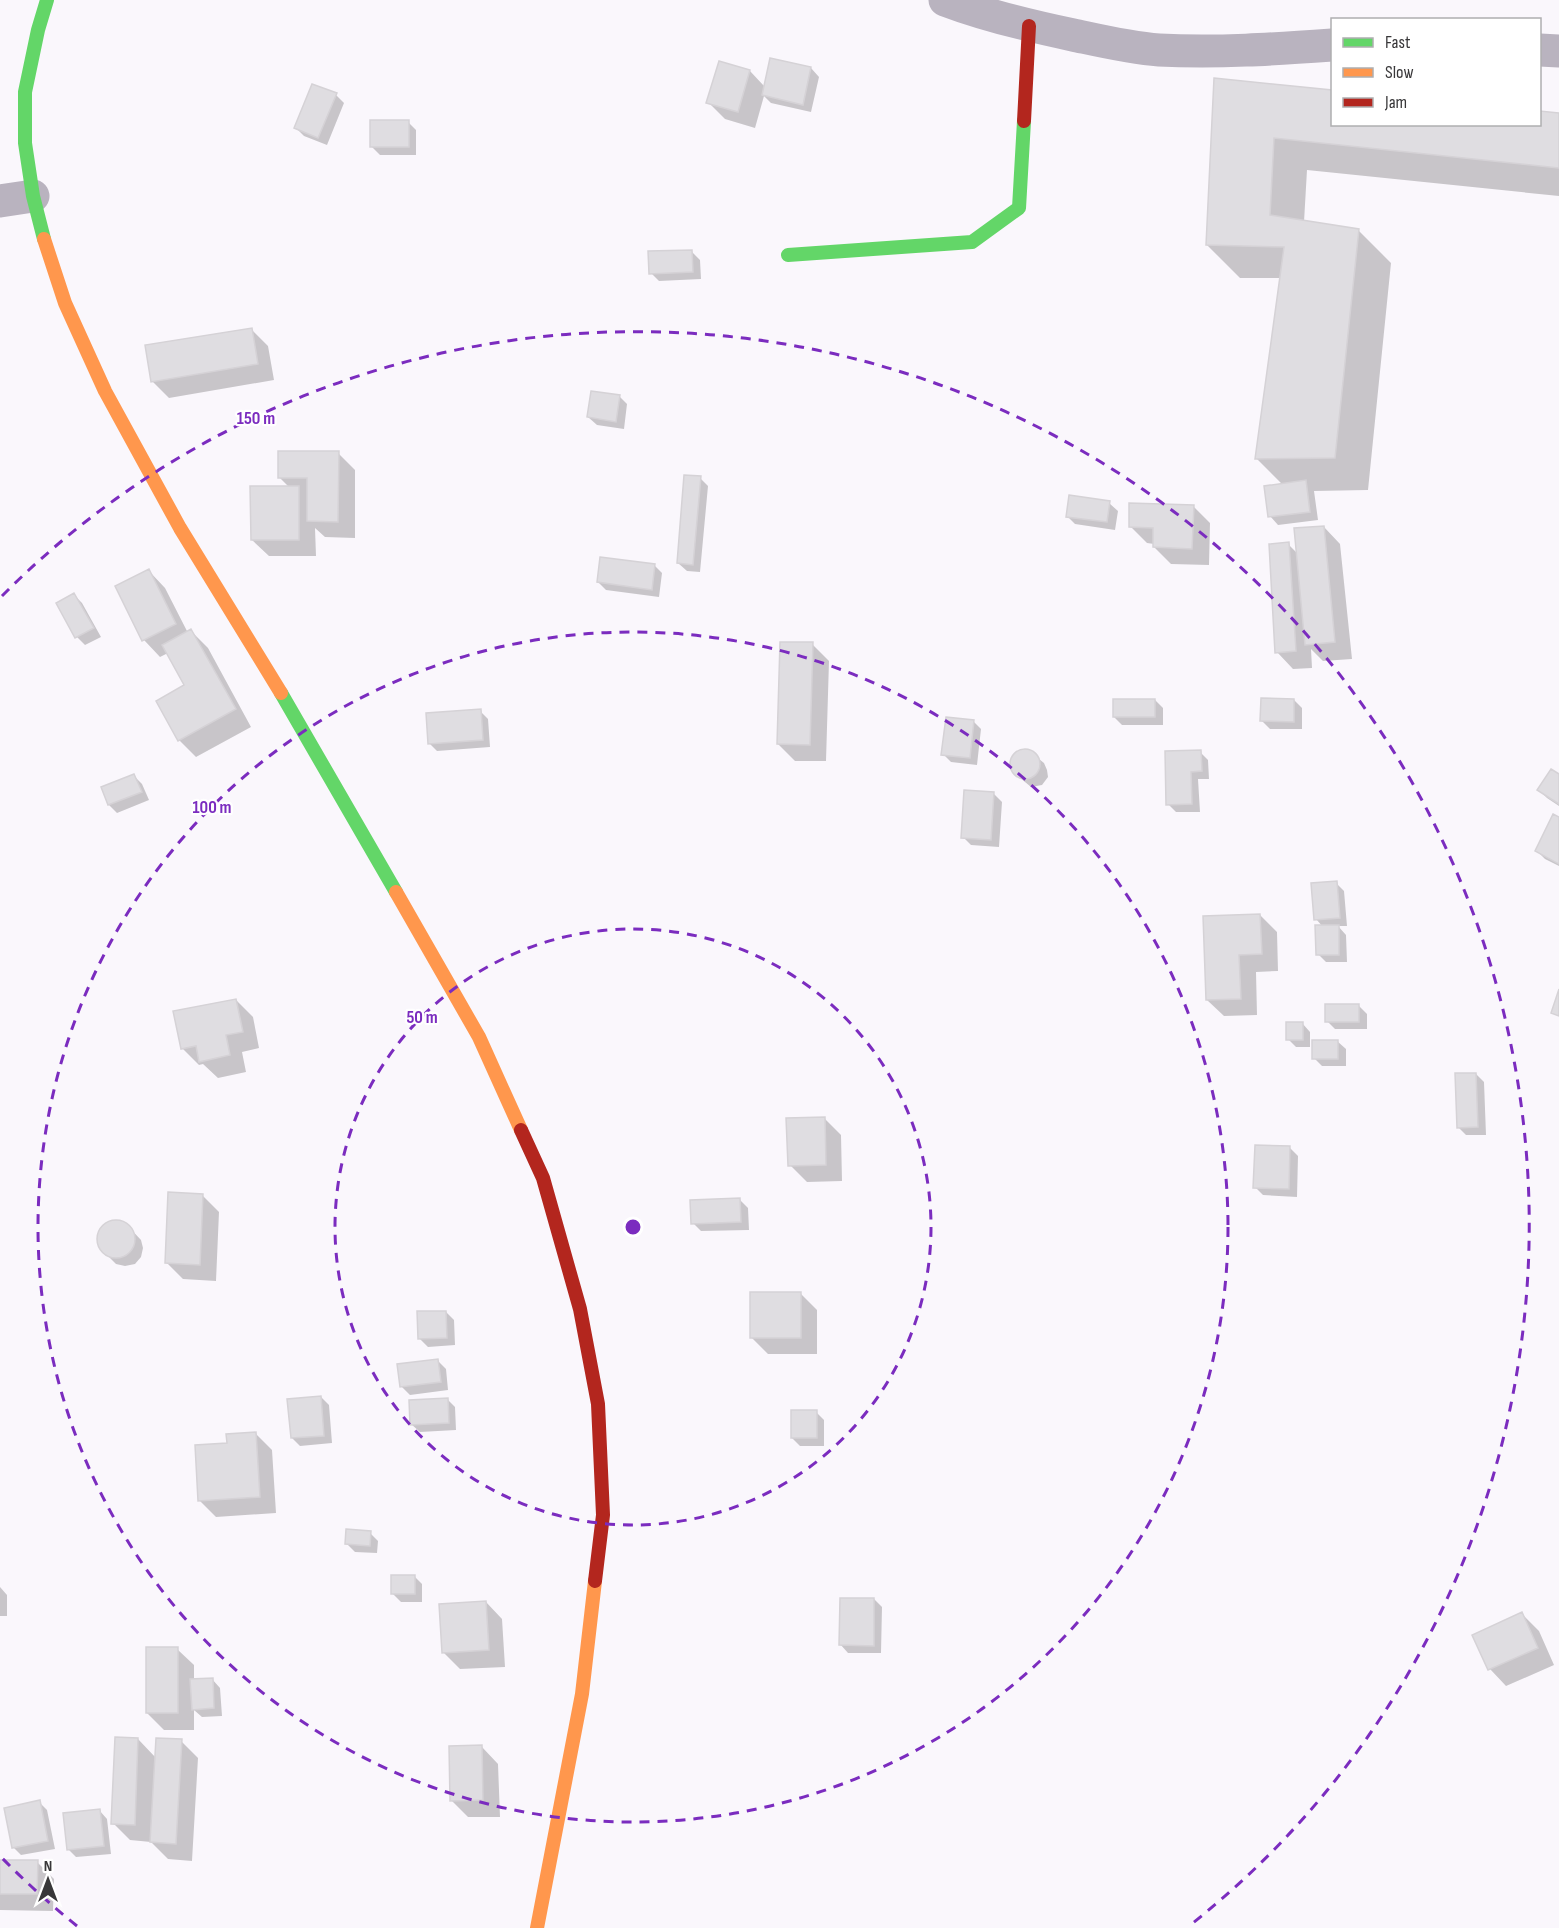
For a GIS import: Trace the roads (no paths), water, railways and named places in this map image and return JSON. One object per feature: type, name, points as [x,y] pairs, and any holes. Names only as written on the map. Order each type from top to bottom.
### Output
[{"type":"street","points":[[47,0],[25,92],[25,143],[33,196],[48,254],[65,303],[105,391],[180,528],[267,669],[479,1037],[543,1178],[580,1309],[598,1404],[603,1515],[582,1694],[537,1928]]},
{"type":"street","points":[[945,0],[1029,26],[1098,41],[1157,50],[1247,51],[1331,45]]},
{"type":"street","points":[[788,255],[972,242],[1019,208],[1029,26]]},
{"type":"street","points":[[1541,50],[1559,51]]},
{"type":"street","points":[[0,201],[33,196]]}]
